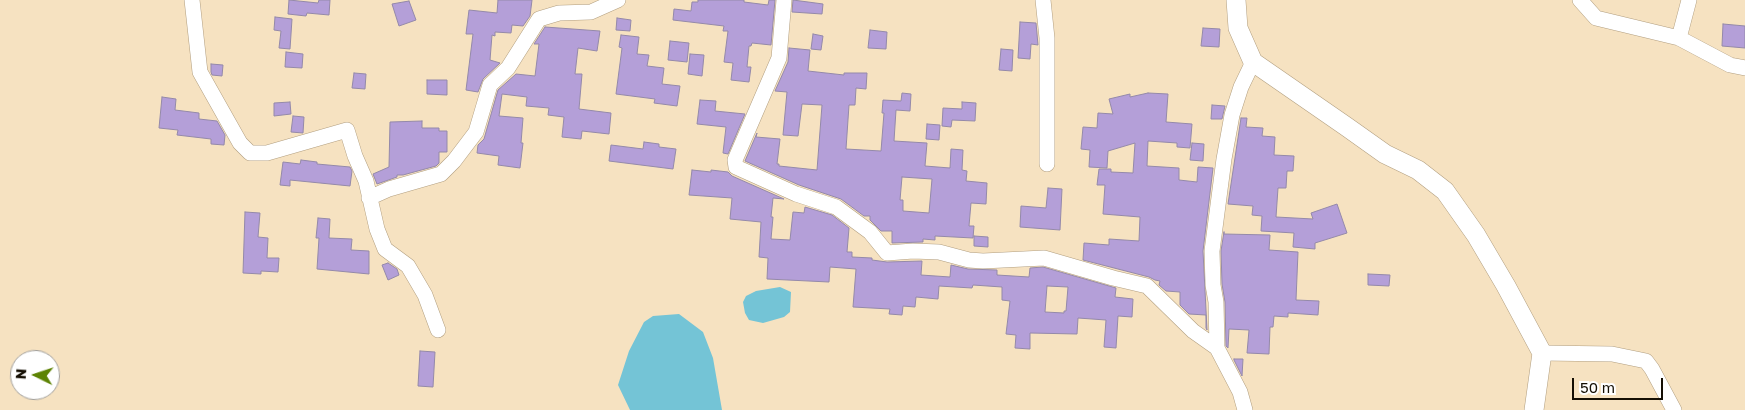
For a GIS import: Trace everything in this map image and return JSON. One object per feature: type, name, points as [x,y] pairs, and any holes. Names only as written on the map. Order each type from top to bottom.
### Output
[{"type":"street","points":[[192,0],[200,72],[240,143],[250,152],[268,153],[348,130],[355,156],[366,181],[377,229],[385,249],[408,266],[425,295],[438,330]]},
{"type":"street","points":[[369,198],[390,189],[441,174],[454,161],[476,132],[490,84],[508,68],[539,19],[559,13],[591,12],[618,0]]},
{"type":"street","points":[[784,0],[779,58],[735,160],[736,168],[796,194],[836,207],[870,232],[887,253],[939,252],[969,260],[983,261],[1044,258],[1147,286],[1193,331],[1217,348]]},
{"type":"street","points":[[1043,0],[1047,38],[1047,164]]},
{"type":"street","points":[[1236,0],[1238,28],[1253,62],[1348,126],[1384,154],[1418,170],[1445,190],[1481,243],[1542,353],[1534,410]]},
{"type":"street","points":[[1580,0],[1596,18],[1679,38],[1730,65],[1745,68]]},
{"type":"street","points":[[1679,38],[1689,0]]},
{"type":"street","points":[[1246,410],[1240,392],[1217,348],[1212,251],[1232,115],[1241,87],[1253,62]]},
{"type":"street","points":[[1542,353],[1612,354],[1646,361],[1674,410]]},
{"type":"water","points":[[780,287],[791,292],[790,312],[784,317],[763,323],[749,320],[745,313],[743,302],[746,296],[756,291]]},
{"type":"water","points":[[679,314],[703,332],[713,358],[722,410],[630,410],[618,385],[629,351],[644,322],[653,316]]},
{"type":"building","points":[[289,0],[318,3],[319,0],[330,0],[329,15],[307,13],[306,16],[288,14]]},
{"type":"building","points":[[498,0],[532,0],[530,16],[523,26],[512,25],[511,33],[495,32],[495,36],[492,35],[490,60],[500,63],[483,79],[478,92],[466,90],[473,34],[466,34],[469,10],[497,13]]},
{"type":"building","points":[[698,0],[744,0],[744,2],[768,5],[769,0],[775,0],[771,45],[752,43],[749,46],[747,67],[751,67],[749,82],[731,80],[733,63],[724,62],[728,31],[723,31],[724,26],[673,20],[674,9],[691,11],[692,2],[698,2]]},
{"type":"building","points":[[793,0],[823,4],[822,14],[792,12]]},
{"type":"building","points":[[409,1],[416,20],[399,26],[392,4]]},
{"type":"building","points":[[275,17],[292,19],[290,49],[279,48],[281,31],[274,30]]},
{"type":"building","points":[[617,18],[631,20],[630,31],[616,30]]},
{"type":"building","points":[[1020,22],[1036,23],[1038,45],[1031,44],[1030,59],[1018,58]]},
{"type":"building","points":[[1723,24],[1745,26],[1745,48],[1722,46]]},
{"type":"building","points":[[545,27],[600,31],[597,51],[578,48],[575,74],[582,74],[579,109],[611,113],[609,134],[582,131],[581,139],[562,137],[564,117],[548,115],[549,108],[526,106],[527,97],[502,94],[499,116],[523,118],[521,143],[523,143],[520,168],[498,165],[499,156],[477,153],[478,145],[484,139],[498,90],[516,74],[535,76],[539,44],[534,44]]},
{"type":"building","points":[[1203,28],[1220,29],[1219,47],[1201,46]]},
{"type":"building","points":[[870,30],[887,32],[886,49],[868,48]]},
{"type":"building","points":[[813,34],[823,36],[821,50],[811,49]]},
{"type":"building","points":[[621,35],[639,37],[637,54],[649,55],[647,66],[664,68],[662,84],[680,86],[677,106],[654,103],[655,99],[616,94],[622,48],[619,47]]},
{"type":"building","points":[[670,41],[689,43],[687,62],[668,60]]},
{"type":"building","points":[[789,48],[810,50],[808,71],[844,75],[844,73],[867,73],[866,89],[856,88],[855,105],[849,105],[846,149],[881,151],[884,113],[882,113],[883,100],[901,101],[902,93],[911,94],[910,111],[896,110],[894,141],[927,143],[925,166],[950,168],[951,149],[963,150],[962,170],[967,171],[966,181],[987,183],[986,204],[971,203],[969,226],[974,226],[973,238],[935,236],[935,240],[923,239],[923,242],[892,243],[892,231],[881,231],[870,220],[870,216],[864,216],[841,199],[799,185],[745,161],[757,133],[756,137],[780,139],[777,164],[779,166],[817,170],[822,105],[802,104],[798,136],[783,135],[787,92],[775,91],[788,62]],"holes":[[[902,177],[932,179],[929,213],[903,211],[903,200],[900,200]]]},
{"type":"building","points":[[1001,49],[1013,50],[1012,71],[999,70]]},
{"type":"building","points":[[286,52],[303,54],[302,68],[285,67]]},
{"type":"building","points":[[690,54],[704,55],[702,76],[688,74]]},
{"type":"building","points":[[211,64],[223,65],[222,76],[212,75]]},
{"type":"building","points":[[354,73],[366,74],[365,89],[352,88]]},
{"type":"building","points":[[427,80],[447,80],[447,95],[427,94]]},
{"type":"building","points":[[1148,93],[1168,94],[1166,122],[1192,124],[1190,148],[1177,147],[1177,143],[1148,141],[1147,166],[1179,168],[1179,180],[1197,182],[1198,167],[1213,168],[1203,251],[1207,330],[1206,315],[1189,314],[1180,305],[1180,292],[1166,291],[1159,285],[1160,281],[1149,277],[1083,260],[1084,243],[1109,245],[1109,239],[1139,241],[1140,217],[1103,214],[1105,185],[1097,185],[1099,169],[1111,169],[1111,172],[1133,173],[1135,143],[1108,151],[1107,168],[1089,167],[1090,150],[1081,149],[1083,127],[1097,128],[1098,113],[1113,114],[1109,99],[1130,94],[1130,97]]},
{"type":"building","points":[[162,97],[176,99],[175,110],[199,113],[199,119],[217,121],[225,135],[224,145],[211,144],[211,139],[177,135],[178,130],[159,128]]},
{"type":"building","points":[[700,100],[716,101],[715,111],[745,114],[728,154],[723,153],[726,127],[697,124]]},
{"type":"building","points":[[290,102],[291,114],[274,116],[274,103]]},
{"type":"building","points":[[962,102],[976,103],[975,121],[952,120],[951,127],[942,126],[943,108],[962,109]]},
{"type":"building","points":[[1212,105],[1225,106],[1222,119],[1211,119]]},
{"type":"building","points":[[293,116],[304,117],[303,133],[291,132]]},
{"type":"building","points":[[1241,118],[1247,118],[1246,127],[1263,128],[1262,136],[1275,137],[1274,155],[1294,156],[1293,171],[1287,171],[1286,188],[1278,188],[1276,217],[1313,219],[1311,213],[1337,204],[1347,233],[1315,243],[1315,249],[1293,247],[1294,233],[1261,231],[1262,216],[1252,215],[1253,206],[1228,204]]},
{"type":"building","points":[[422,121],[422,128],[439,128],[439,131],[447,131],[447,152],[439,152],[439,163],[436,166],[397,175],[397,177],[377,184],[373,174],[389,167],[390,122]]},
{"type":"building","points":[[927,124],[940,125],[939,140],[926,139]]},
{"type":"building","points":[[644,142],[659,144],[659,147],[676,149],[673,169],[609,161],[611,145],[643,149]]},
{"type":"building","points":[[1192,143],[1204,144],[1203,161],[1190,160]]},
{"type":"building","points":[[301,160],[317,162],[317,164],[350,167],[352,171],[350,186],[290,180],[290,186],[280,185],[283,162],[300,164]]},
{"type":"building","points":[[692,170],[728,172],[732,176],[784,199],[773,198],[771,239],[790,240],[793,212],[804,213],[805,207],[832,215],[849,228],[847,252],[852,252],[852,257],[872,258],[872,260],[887,262],[922,261],[921,275],[950,277],[951,265],[968,269],[997,270],[997,275],[1029,277],[1030,268],[1043,267],[1116,288],[1115,297],[1133,299],[1132,317],[1118,316],[1116,348],[1104,347],[1106,320],[1078,318],[1077,334],[1030,333],[1030,349],[1015,348],[1016,335],[1006,334],[1010,301],[1002,300],[1002,287],[973,285],[972,288],[939,286],[938,299],[916,297],[915,307],[903,306],[902,315],[889,314],[890,309],[853,307],[856,269],[830,267],[829,282],[767,279],[768,258],[759,257],[761,222],[730,219],[732,198],[689,195]],"holes":[[[1047,286],[1068,287],[1066,311],[1064,313],[1045,312]]]},
{"type":"building","points":[[1048,188],[1062,189],[1060,230],[1020,227],[1021,206],[1046,208]]},
{"type":"building","points":[[245,212],[260,213],[258,237],[268,238],[267,258],[279,258],[278,272],[261,271],[261,274],[243,273]]},
{"type":"building","points":[[318,218],[330,219],[329,238],[352,239],[351,250],[369,251],[369,274],[317,269],[319,238],[316,238]]},
{"type":"building","points":[[1224,232],[1224,234],[1270,235],[1269,250],[1298,252],[1296,300],[1319,301],[1318,315],[1288,313],[1288,317],[1274,316],[1273,327],[1270,327],[1269,354],[1247,353],[1249,330],[1229,329],[1228,348],[1226,346],[1221,251]]},
{"type":"building","points":[[974,236],[988,237],[988,247],[974,246]]},
{"type":"building","points":[[388,263],[397,269],[399,275],[388,280],[382,265]]},
{"type":"building","points":[[1368,274],[1390,275],[1389,286],[1368,285]]},
{"type":"building","points":[[420,351],[435,352],[433,387],[418,386]]},
{"type":"building","points":[[1243,359],[1242,376],[1234,360]]}]
